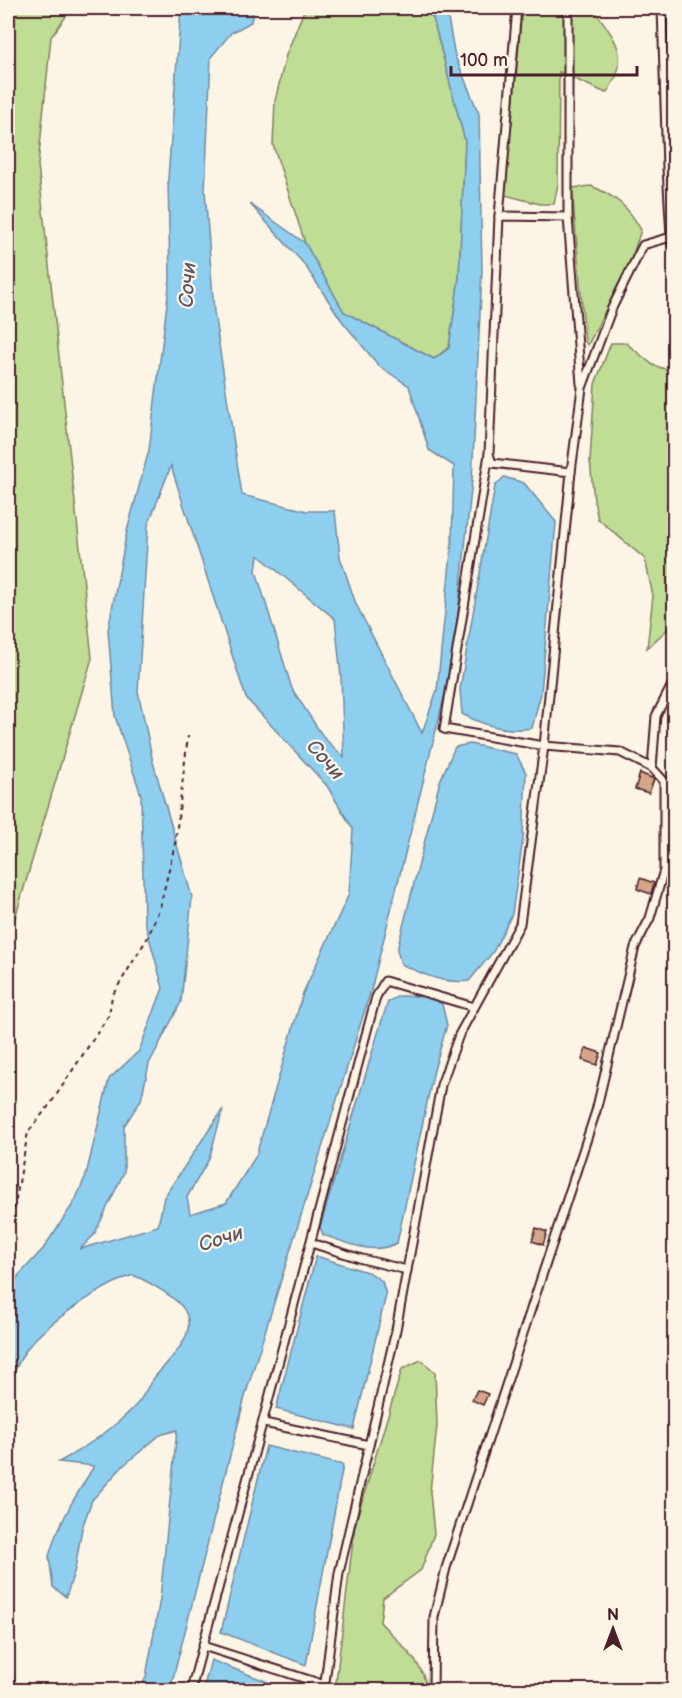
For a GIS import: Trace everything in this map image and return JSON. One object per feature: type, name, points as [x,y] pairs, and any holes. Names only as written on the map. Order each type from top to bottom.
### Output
[{"type":"lane","points":[[517,8],[499,216],[489,454],[444,729],[544,746],[620,752],[652,768],[664,781],[675,784]]},
{"type":"lane","points":[[203,1646],[325,1688],[339,1573],[396,1330],[441,1085],[459,1035],[520,924],[544,746],[571,472],[582,388],[568,217],[568,8]]},
{"type":"lane","points":[[662,8],[671,237],[675,249]]},
{"type":"lane","points":[[499,216],[568,217]]},
{"type":"lane","points":[[582,388],[612,308],[643,244],[671,237]]},
{"type":"lane","points":[[489,454],[492,463],[571,472]]},
{"type":"lane","points":[[652,768],[656,716],[675,681]]},
{"type":"lane","points":[[433,1690],[434,1617],[446,1568],[596,1111],[635,947],[650,918],[664,870],[664,781]]},
{"type":"lane","points":[[191,1690],[376,997],[385,981],[474,1006]]},
{"type":"lane","points":[[310,1243],[407,1270]]},
{"type":"lane","points":[[264,1423],[369,1445]]},
{"type":"path","points":[[8,1245],[28,1132],[51,1103],[109,1015],[112,996],[148,937],[160,907],[175,844],[188,736]]},
{"type":"green space","points":[[8,8],[72,8],[51,37],[38,165],[92,658],[8,942]]},
{"type":"green space","points":[[305,8],[422,8],[433,18],[465,141],[459,278],[449,347],[434,359],[344,312],[305,243],[273,145],[275,101],[286,55]]},
{"type":"green space","points":[[522,8],[593,8],[614,39],[620,59],[614,81],[606,93],[559,72],[558,184],[554,204],[540,204],[505,195]]},
{"type":"green space","points":[[591,186],[607,193],[620,203],[641,230],[632,257],[588,345],[585,342],[572,188]]},
{"type":"green space","points":[[611,343],[626,343],[653,365],[674,372],[674,618],[670,627],[647,648],[653,596],[645,559],[598,519],[594,501],[590,460],[595,384]]},
{"type":"green space","points":[[421,1360],[435,1372],[437,1425],[430,1492],[434,1534],[421,1570],[383,1598],[380,1622],[416,1662],[425,1681],[426,1690],[335,1690],[355,1524],[402,1369]]},
{"type":"water","name":"Сочи","points":[[181,8],[254,8],[251,22],[231,33],[211,57],[205,190],[214,312],[242,495],[307,511],[335,511],[340,557],[356,604],[422,733],[437,690],[452,543],[454,466],[429,450],[409,386],[379,366],[342,321],[304,264],[250,204],[305,243],[344,312],[434,359],[449,348],[459,278],[465,141],[433,18],[427,8],[446,8],[455,56],[479,114],[482,271],[472,480],[453,662],[371,990],[246,1393],[170,1690],[140,1690],[146,1677],[160,1599],[177,1430],[160,1435],[124,1465],[92,1500],[82,1528],[75,1569],[66,1597],[53,1587],[49,1556],[55,1537],[71,1504],[94,1466],[59,1462],[119,1422],[136,1405],[152,1381],[180,1348],[188,1330],[188,1320],[185,1311],[169,1295],[133,1275],[90,1297],[44,1331],[24,1353],[8,1386],[8,1293],[19,1275],[43,1249],[75,1201],[86,1175],[109,1079],[139,1051],[163,988],[144,919],[141,795],[115,716],[108,630],[127,531],[149,450],[170,279],[168,178]],"holes":[[[171,466],[246,698],[327,786],[353,829],[349,894],[303,993],[256,1156],[226,1203],[190,1214],[187,1197],[209,1159],[223,1109],[164,1197],[158,1226],[80,1249],[94,1235],[124,1172],[124,1126],[141,1100],[149,1064],[181,1002],[192,897],[153,762],[138,691],[148,525]],[[258,555],[335,619],[341,677],[344,757],[324,738],[292,689],[256,571]]]},
{"type":"water","points":[[504,477],[524,483],[556,522],[541,693],[532,728],[523,729],[496,727],[462,714],[460,689],[495,486]]},
{"type":"water","points":[[470,744],[516,754],[526,773],[523,839],[512,914],[493,952],[469,981],[460,982],[426,975],[401,964],[397,950],[440,781],[455,747]]},
{"type":"water","points":[[398,996],[428,996],[442,1004],[447,1025],[434,1070],[397,1243],[378,1248],[360,1247],[323,1235],[320,1227],[388,1002]]},
{"type":"water","points":[[316,1256],[370,1273],[382,1281],[386,1295],[354,1429],[276,1409]]},
{"type":"water","points":[[266,1446],[343,1465],[306,1665],[221,1632]]},
{"type":"water","points":[[211,1660],[289,1690],[203,1690]]},
{"type":"building","points":[[640,773],[654,779],[649,793],[635,789]]},
{"type":"building","points":[[640,878],[654,883],[651,894],[637,889]]},
{"type":"building","points":[[586,1048],[601,1053],[597,1065],[582,1060]]},
{"type":"building","points":[[536,1228],[547,1232],[543,1245],[532,1241]]},
{"type":"building","points":[[477,1390],[488,1394],[483,1405],[472,1400]]}]
